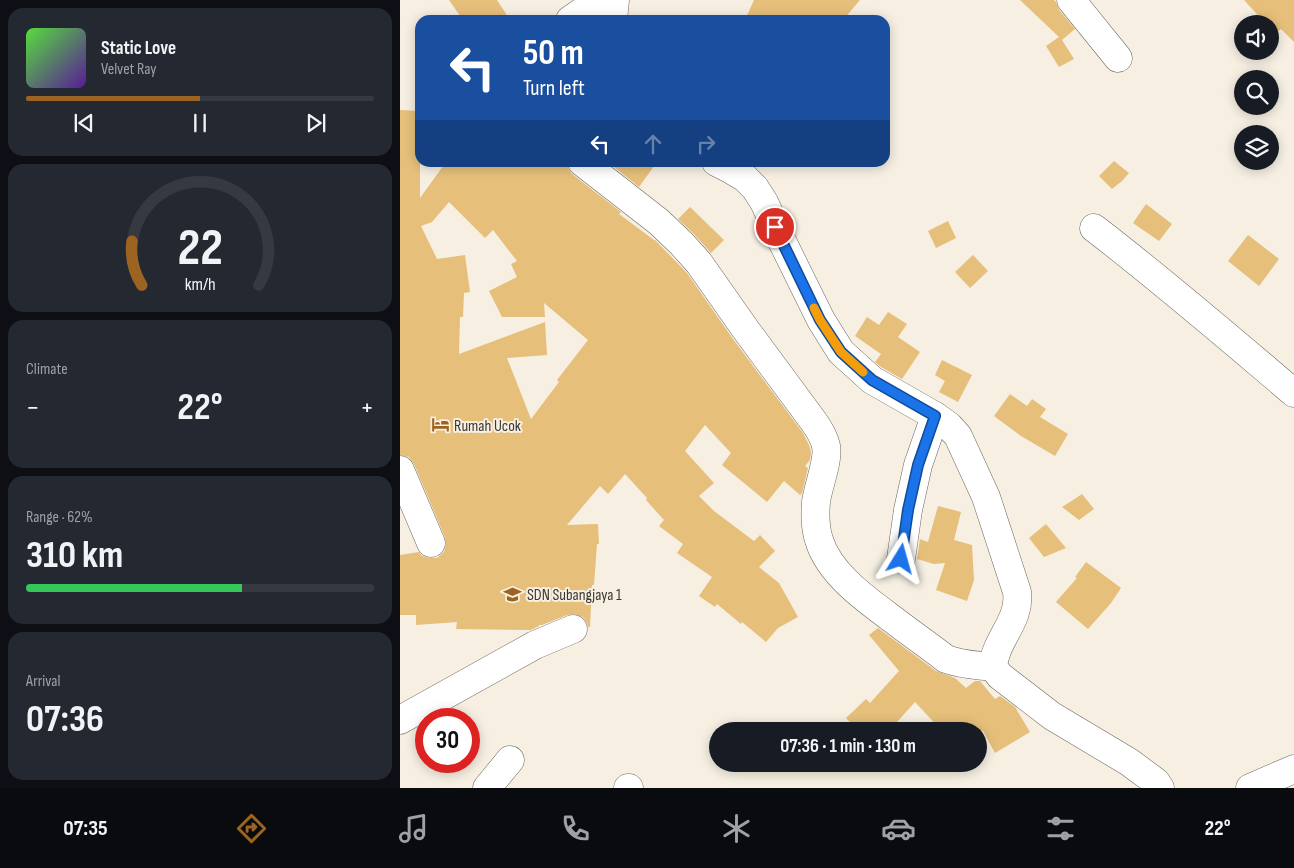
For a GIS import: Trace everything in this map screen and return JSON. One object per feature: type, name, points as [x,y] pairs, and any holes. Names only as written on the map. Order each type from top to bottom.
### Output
[{"type":"street","points":[[577,15],[599,0]]},
{"type":"street","points":[[614,15],[615,0]]},
{"type":"street","points":[[1071,0],[1118,58]]},
{"type":"street","points":[[588,167],[659,222],[699,263],[814,422],[826,446],[816,502],[815,523],[819,541],[828,559],[841,576],[861,595],[946,659],[967,665],[993,667]]},
{"type":"street","points":[[726,167],[745,178],[755,188],[764,202],[820,320],[841,352],[872,380],[935,416],[949,426],[958,436],[986,497],[1017,592],[1016,612],[994,657],[993,667],[1000,676],[1052,716],[1129,762],[1156,782],[1160,788]]},
{"type":"street","points":[[1094,228],[1236,343],[1294,393]]},
{"type":"street","points":[[901,559],[908,510],[918,465],[935,416]]},
{"type":"street","points":[[400,470],[431,543]]},
{"type":"street","points":[[400,720],[535,645],[573,629]]},
{"type":"street","points":[[487,788],[510,760]]},
{"type":"street","points":[[1250,788],[1294,769]]},
{"type":"building","points":[[449,0],[497,0],[507,15],[460,15]]},
{"type":"building","points":[[754,0],[860,0],[847,15],[747,15]]},
{"type":"building","points":[[1020,0],[1054,0],[1056,2],[1059,10],[1075,29],[1062,40],[1074,59],[1059,67],[1046,46],[1059,37]]},
{"type":"building","points":[[1244,0],[1294,0],[1294,42],[1281,29],[1279,31],[1279,15],[1258,15]]},
{"type":"building","points":[[400,110],[415,111],[415,167],[420,167],[420,198],[442,167],[568,167],[572,174],[621,212],[619,214],[655,240],[687,273],[803,433],[809,445],[811,452],[810,460],[805,466],[808,468],[802,493],[800,495],[784,481],[767,502],[722,465],[731,453],[705,425],[685,451],[714,483],[699,496],[714,511],[754,541],[760,535],[775,551],[759,567],[779,583],[798,617],[778,628],[766,642],[717,604],[715,607],[699,596],[712,577],[677,553],[683,544],[659,526],[664,520],[625,474],[608,494],[600,486],[567,525],[598,524],[599,544],[597,544],[594,585],[592,585],[590,627],[588,627],[583,617],[574,614],[539,625],[531,630],[456,629],[457,622],[416,625],[416,615],[400,615],[400,555],[419,552],[422,556],[437,558],[444,552],[446,544],[445,537],[414,464],[409,457],[400,455]],"holes":[[[449,202],[485,238],[493,230],[517,261],[511,264],[517,277],[489,291],[502,317],[545,317],[544,303],[588,340],[557,380],[559,382],[531,419],[507,358],[547,355],[545,322],[459,354],[460,317],[463,317],[464,293],[470,292],[465,255],[437,259],[421,226],[432,222]]]},
{"type":"building","points":[[1114,161],[1129,173],[1112,189],[1099,176]]},
{"type":"building","points":[[614,167],[653,167],[639,187]]},
{"type":"building","points":[[1146,204],[1172,224],[1159,241],[1133,223]]},
{"type":"building","points":[[690,207],[724,240],[711,253],[678,219]]},
{"type":"building","points":[[948,221],[956,238],[936,248],[928,231]]},
{"type":"building","points":[[1248,235],[1279,259],[1259,286],[1228,261]]},
{"type":"building","points":[[973,255],[988,271],[970,288],[955,272]]},
{"type":"building","points":[[888,312],[907,324],[898,337],[920,352],[902,379],[875,362],[881,354],[855,336],[867,317],[879,325]]},
{"type":"building","points":[[942,360],[972,375],[958,402],[939,392],[945,381],[935,375]]},
{"type":"building","points":[[1010,394],[1027,406],[1032,399],[1046,409],[1040,417],[1068,434],[1055,456],[1021,436],[994,416]]},
{"type":"building","points":[[1082,494],[1094,509],[1079,520],[1062,507]]},
{"type":"building","points":[[938,506],[961,512],[954,540],[972,545],[974,580],[967,601],[936,590],[945,563],[934,564],[917,559],[920,539],[928,542]]},
{"type":"building","points":[[1046,524],[1066,548],[1044,557],[1029,538]]},
{"type":"building","points":[[1086,562],[1121,588],[1111,603],[1088,629],[1056,602],[1077,578],[1075,577]]},
{"type":"building","points":[[878,628],[936,671],[955,678],[966,688],[975,681],[980,681],[995,699],[1000,696],[1015,707],[1030,732],[995,753],[987,738],[987,722],[934,722],[915,702],[897,722],[850,722],[846,718],[866,699],[870,703],[899,671],[869,635]]},
{"type":"slow traffic","points":[[814,308],[841,352],[863,372]]},
{"type":"place","name":"Rumah Ucok","points":[[440,425]]},
{"type":"place","name":"SDN Subangjaya 1","points":[[513,594]]},
{"type":"route","points":[[775,227],[820,320],[841,352],[872,380],[935,416],[918,465],[908,510],[901,559]]}]
